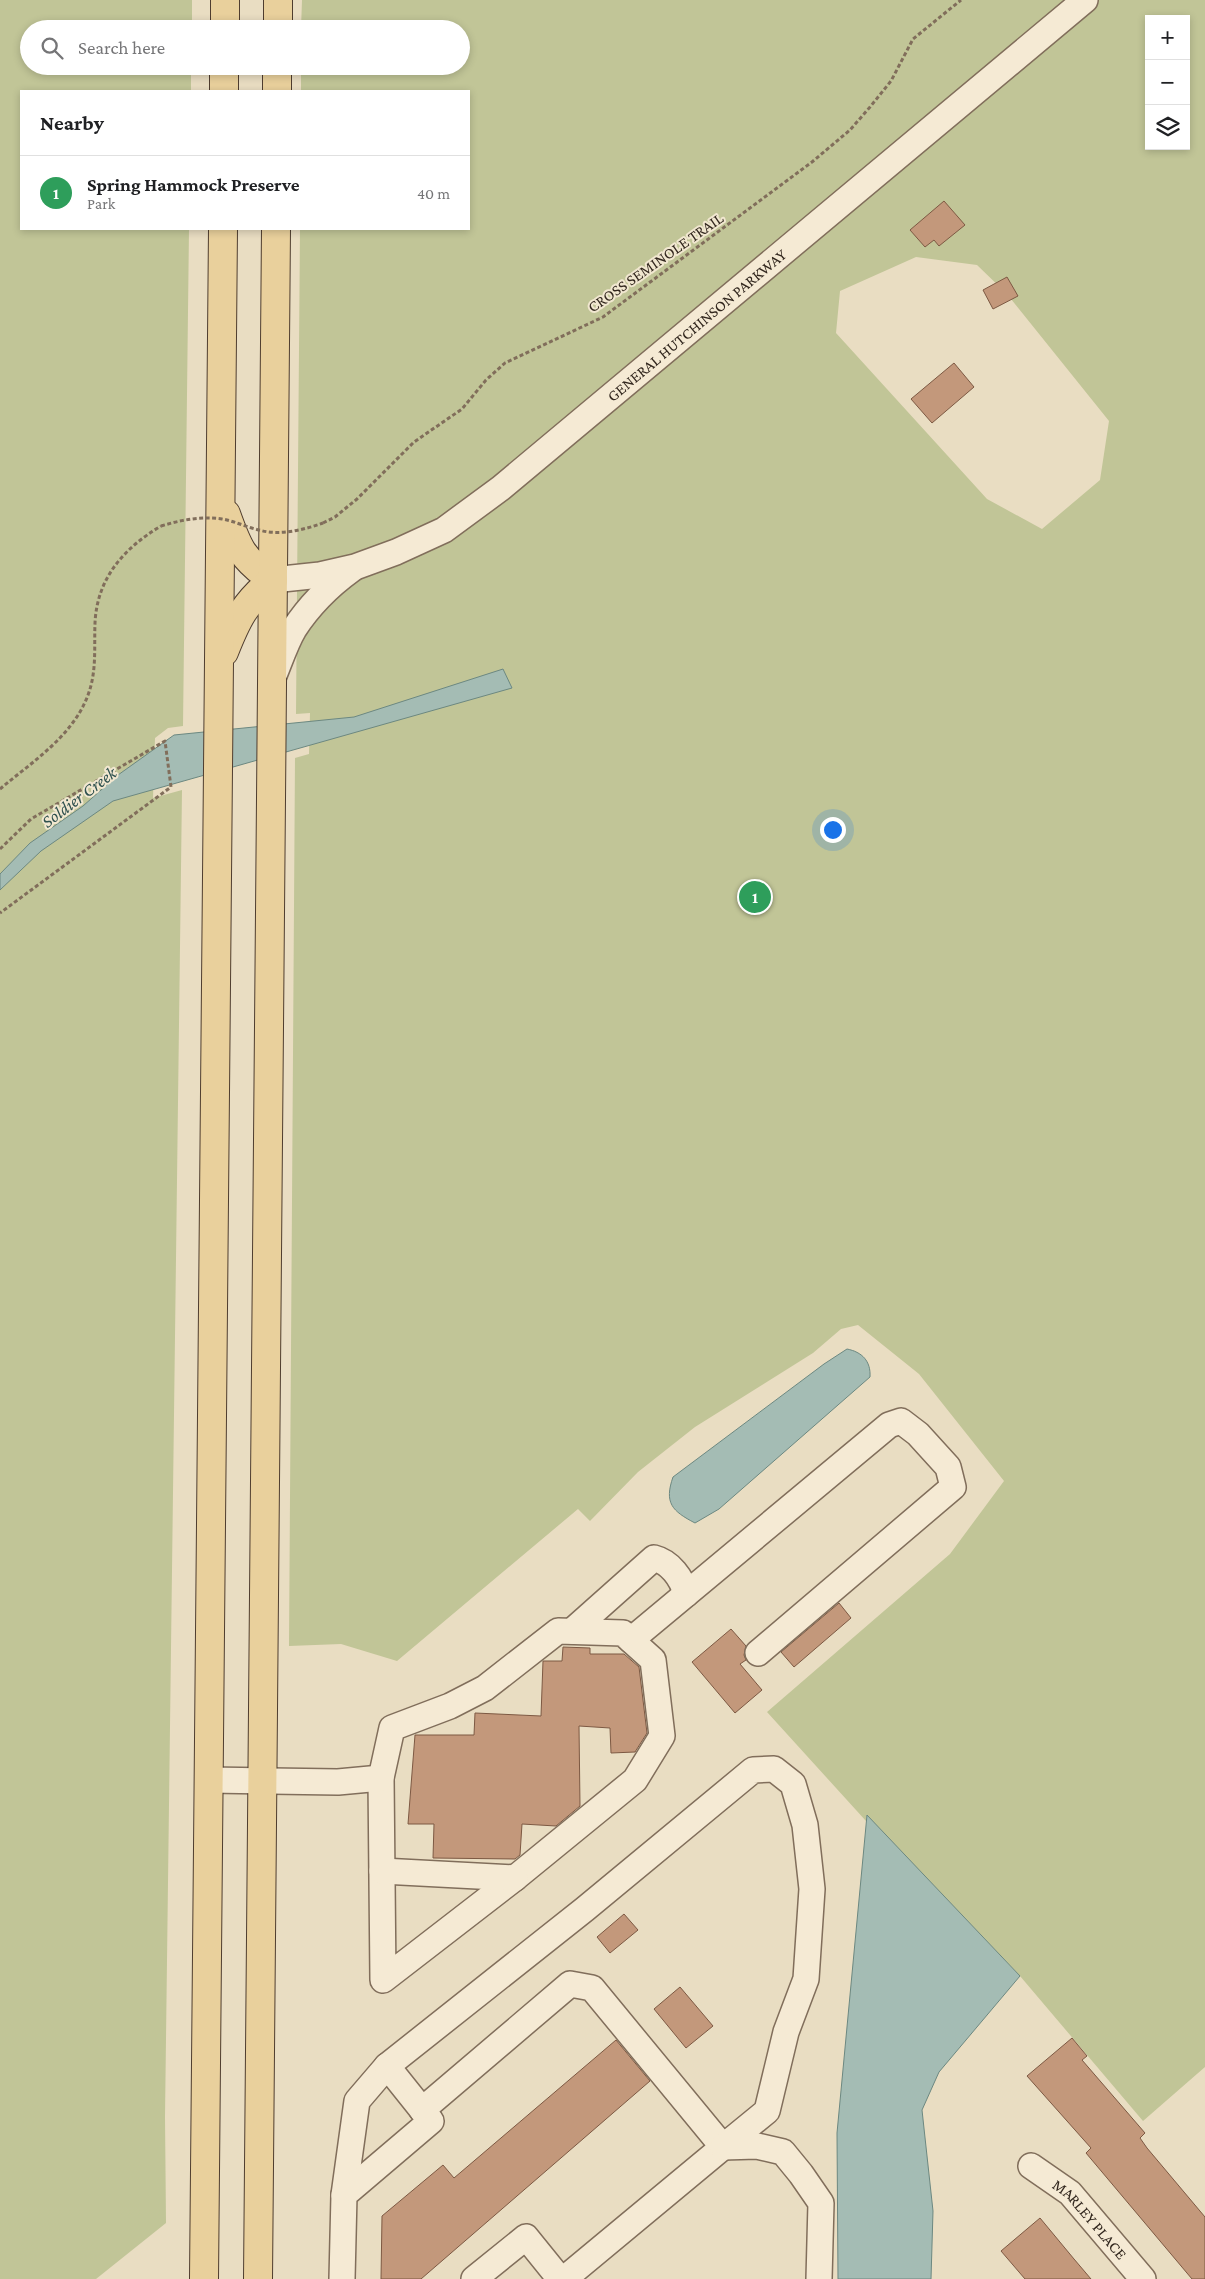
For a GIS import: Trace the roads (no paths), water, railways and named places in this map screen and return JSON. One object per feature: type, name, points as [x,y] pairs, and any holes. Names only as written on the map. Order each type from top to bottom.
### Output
[{"type":"main road","points":[[224,20],[225,0]]},
{"type":"main road","points":[[278,0],[278,20]]},
{"type":"main road","points":[[224,75],[224,90]]},
{"type":"main road","points":[[277,75],[277,90]]},
{"type":"main road","points":[[204,2279],[223,230]]},
{"type":"main road","points":[[258,2279],[276,230]]},
{"type":"main road","points":[[220,499],[238,548],[252,566],[273,580]]},
{"type":"main road","points":[[219,663],[237,620],[253,596],[273,580]]},
{"type":"street","name":"GENERAL HUTCHINSON PARKWAY","points":[[273,580],[320,575],[355,567],[396,552],[444,530],[501,488],[1085,0]]},
{"type":"street","points":[[272,693],[294,630],[333,583],[355,567]]},
{"type":"street","points":[[631,1640],[889,1425],[902,1421],[918,1434],[948,1467],[953,1487],[758,1653]]},
{"type":"street","points":[[572,1631],[654,1558],[664,1560],[683,1583],[686,1594]]},
{"type":"street","points":[[558,1631],[572,1631],[623,1633],[653,1660],[662,1736],[635,1780],[515,1878],[383,1980],[381,1778],[392,1728],[450,1706],[485,1688],[558,1631]]},
{"type":"street","points":[[342,2279],[344,2196],[357,2100],[387,2066],[585,1908],[753,1770],[774,1769],[793,1784],[805,1825],[812,1889],[806,1979],[786,2032],[767,2111],[564,2279]]},
{"type":"street","points":[[209,1780],[338,1782],[381,1778]]},
{"type":"street","points":[[382,1871],[515,1878]]},
{"type":"street","points":[[422,2110],[570,1984],[592,1988],[723,2147]]},
{"type":"street","points":[[344,2196],[431,2121],[387,2066]]},
{"type":"street","points":[[723,2147],[757,2146],[783,2152],[801,2174],[821,2203],[818,2279]]},
{"type":"street","name":"MARLEY PLACE","points":[[1031,2166],[1070,2193],[1143,2279]]},
{"type":"street","points":[[474,2279],[526,2237],[560,2279]]},
{"type":"water","points":[[503,669],[512,688],[113,801],[41,851],[0,890],[0,874],[30,843],[83,806],[118,775],[174,735],[354,717]]},
{"type":"water","points":[[847,1349],[857,1352],[864,1358],[869,1366],[870,1377],[719,1509],[695,1523],[676,1510],[672,1505],[669,1493],[673,1477],[824,1364]]},
{"type":"water","points":[[867,1815],[1020,1976],[939,2072],[922,2110],[933,2211],[931,2279],[838,2279],[837,2133]]},
{"type":"place","name":"Spring Hammock Preserve","points":[[755,897]]},
{"type":"water label","name":"Soldier Creek","points":[[79,797]]}]
